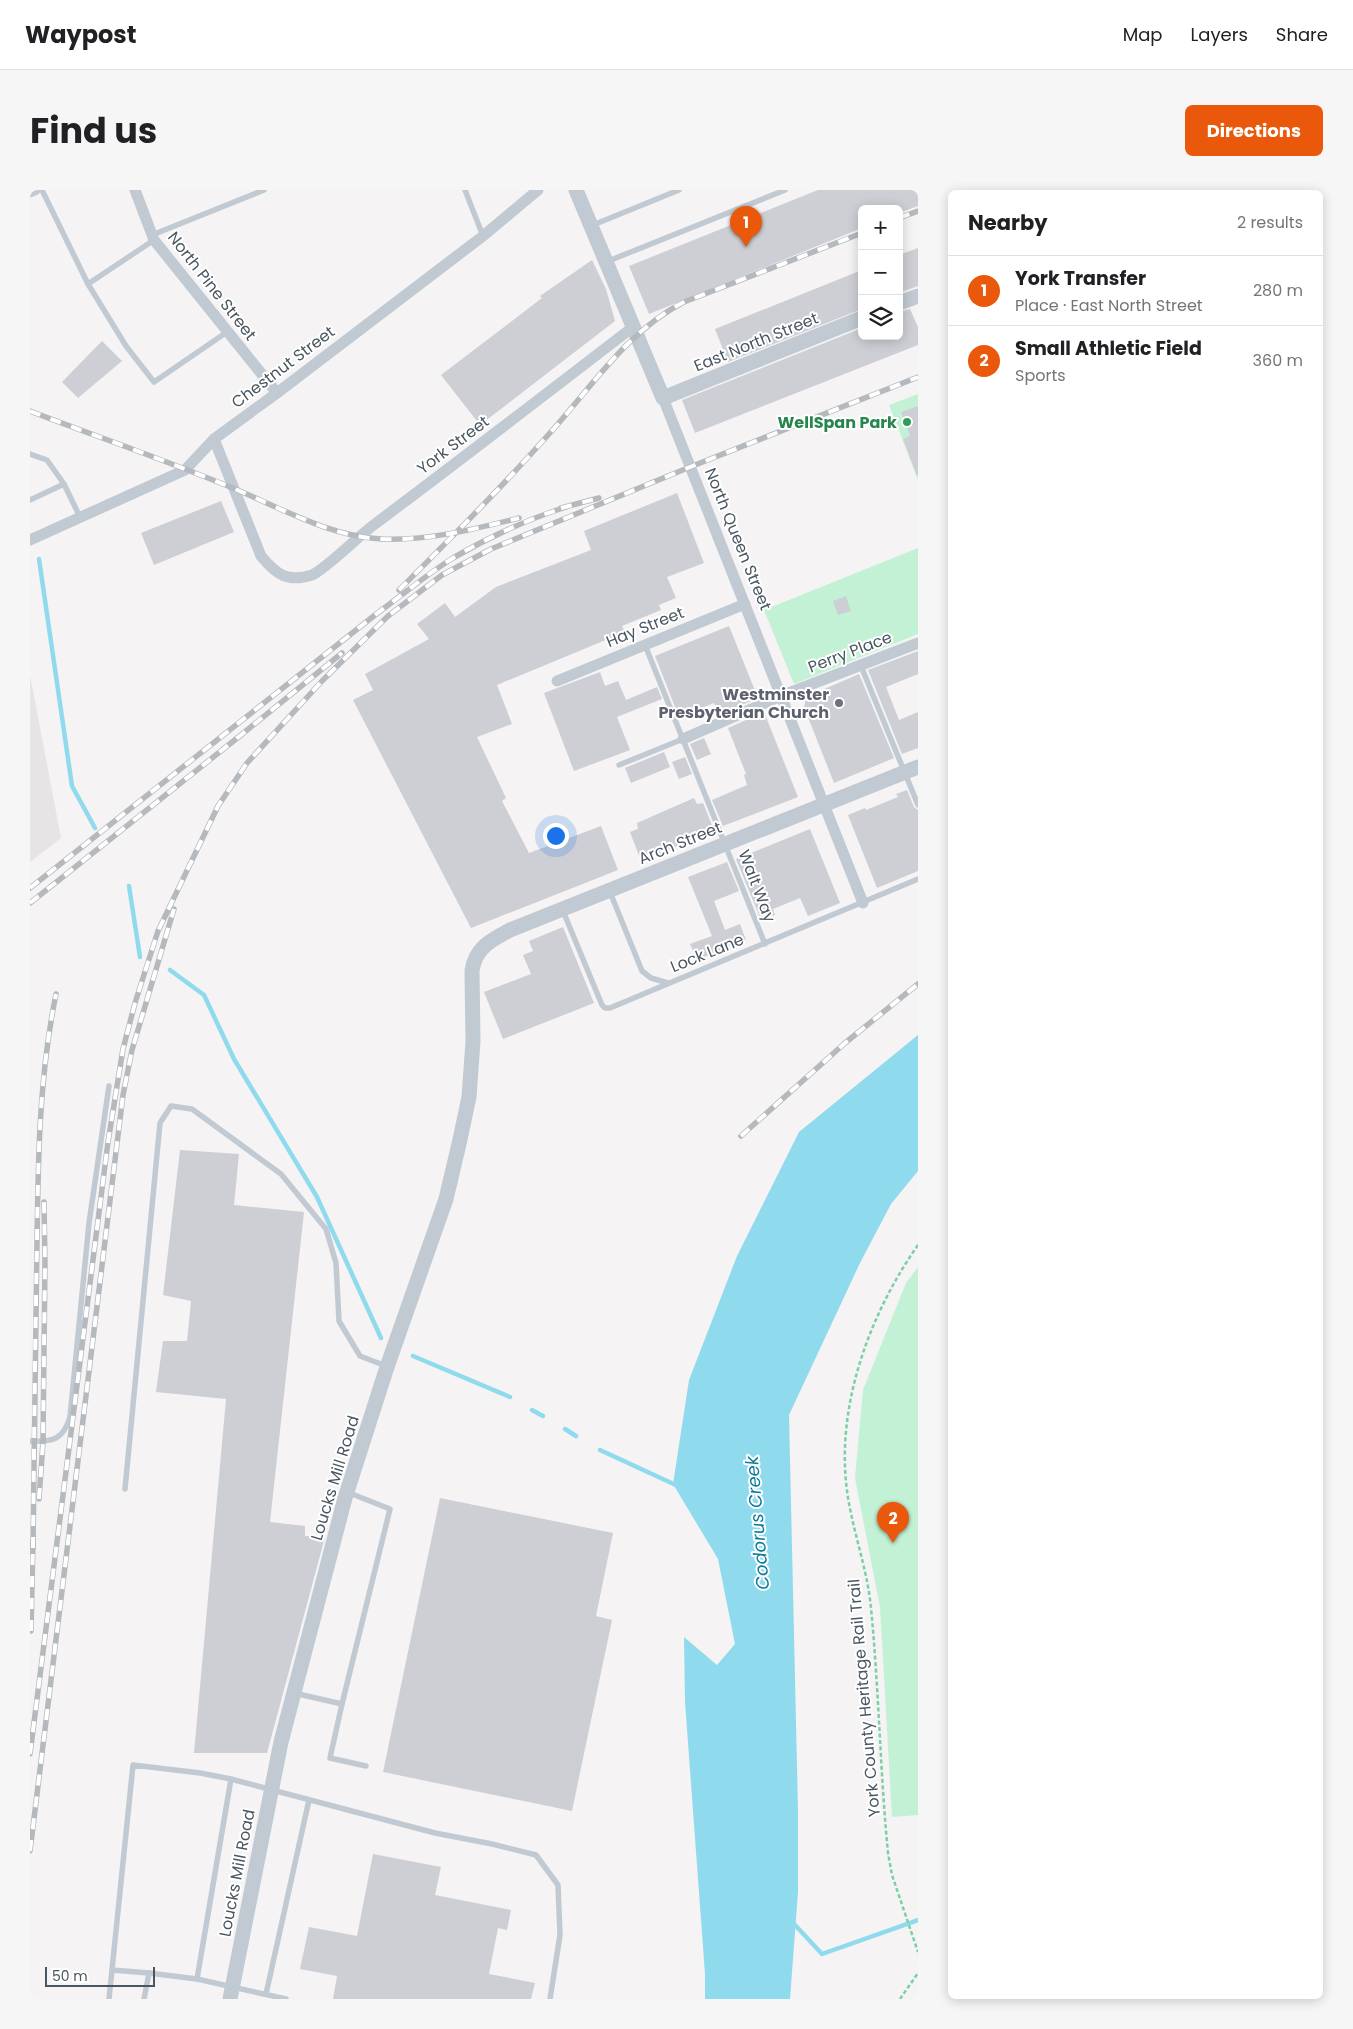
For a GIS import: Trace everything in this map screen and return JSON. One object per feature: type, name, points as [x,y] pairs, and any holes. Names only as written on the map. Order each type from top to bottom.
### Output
[{"type":"street","points":[[30,192],[35,190]]},
{"type":"street","name":"North Pine Street","points":[[135,190],[153,238],[277,394]]},
{"type":"street","name":"Chestnut Street","points":[[30,540],[185,470],[214,439],[277,394],[483,236],[538,190]]},
{"type":"street","name":"North Queen Street","points":[[576,190],[663,398],[863,903]]},
{"type":"street","points":[[903,302],[918,296]]},
{"type":"street","name":"East North Street","points":[[663,398],[858,320]]},
{"type":"street","name":"York Street","points":[[214,439],[260,556],[273,571],[289,578],[302,578],[315,574],[358,536],[633,327]]},
{"type":"street","name":"Hay Street","points":[[557,681],[745,604]]},
{"type":"street","name":"Perry Place","points":[[683,739],[781,696],[918,643]]},
{"type":"street","name":"Arch Street","points":[[472,971],[473,961],[478,952],[491,940],[562,909],[911,769]]},
{"type":"street","name":"Loucks Mill Road","points":[[232,1992],[281,1742],[347,1492],[446,1200],[460,1144],[469,1097],[473,1041],[472,971]]},
{"type":"lane","points":[[42,190],[88,284],[126,346],[154,382],[227,332]]},
{"type":"lane","points":[[88,284],[153,238],[264,190]]},
{"type":"lane","points":[[465,190],[483,236]]},
{"type":"lane","points":[[591,225],[679,190]]},
{"type":"lane","points":[[606,262],[785,190]]},
{"type":"lane","points":[[30,454],[47,460],[64,484],[80,517]]},
{"type":"lane","points":[[30,500],[64,484]]},
{"type":"lane","name":"Walt Way","points":[[645,645],[765,944]]},
{"type":"lane","points":[[861,666],[911,769],[918,805]]},
{"type":"lane","points":[[619,765],[683,739]]},
{"type":"lane","name":"Lock Lane","points":[[562,909],[602,1004],[605,1008],[610,1008],[918,879]]},
{"type":"lane","points":[[609,890],[642,970],[651,978],[668,983]]},
{"type":"lane","points":[[30,1441],[49,1441],[57,1438],[66,1429],[70,1417],[89,1223],[109,1086]]},
{"type":"lane","points":[[125,1489],[160,1123],[171,1106],[192,1109],[281,1174],[326,1229],[336,1263],[339,1322],[360,1356],[388,1367]]},
{"type":"lane","points":[[347,1492],[390,1509],[330,1758],[366,1766]]},
{"type":"lane","points":[[294,1693],[342,1704]]},
{"type":"lane","points":[[109,1999],[133,1765],[200,1773],[231,1779],[435,1833],[536,1855],[558,1885],[560,1935],[550,1999]]},
{"type":"lane","points":[[197,1980],[231,1779]]},
{"type":"lane","points":[[266,1994],[309,1800]]},
{"type":"lane","points":[[112,1970],[197,1980],[232,1992],[266,1994],[283,1999]]},
{"type":"lane","points":[[144,1999],[149,1973]]},
{"type":"path","name":"York County Heritage Rail Trail","points":[[918,1245],[889,1292],[874,1326],[860,1366],[850,1405],[846,1429],[845,1455],[846,1484],[871,1605],[888,1853],[892,1875],[918,1952]]},
{"type":"path","points":[[900,1999],[918,1973]]},
{"type":"shaded area","points":[[30,675],[61,838],[30,862]]},
{"type":"green space","name":"WellSpan Park","points":[[918,394],[918,480],[889,405]]},
{"type":"green space","points":[[918,548],[918,634],[794,684],[764,610]]},
{"type":"green space","points":[[918,1267],[918,1815],[892,1817],[880,1607],[855,1478],[863,1390],[906,1283]]},
{"type":"water","name":"Codorus Creek","points":[[918,1035],[918,1171],[891,1204],[860,1263],[789,1415],[798,1810],[798,1892],[790,1999],[705,1999],[705,1974],[685,1702],[684,1637],[717,1665],[735,1644],[718,1559],[673,1484],[689,1380],[737,1256],[799,1132]]},
{"type":"building","points":[[818,190],[918,190],[918,206],[903,212],[903,205],[858,205],[858,230],[649,314],[629,266]]},
{"type":"building","points":[[918,248],[918,286],[903,292],[903,254]]},
{"type":"building","points":[[592,260],[606,289],[615,321],[480,425],[441,375],[542,298],[540,296]]},
{"type":"building","points":[[858,272],[858,311],[728,362],[715,329]]},
{"type":"building","points":[[910,309],[918,327],[918,345],[695,433],[682,400],[858,330],[858,340],[903,340],[903,311]]},
{"type":"building","points":[[102,341],[122,361],[78,398],[62,382]]},
{"type":"building","points":[[918,406],[917,476],[903,439],[910,436],[901,412]]},
{"type":"building","points":[[677,493],[704,563],[667,577],[676,598],[659,605],[661,610],[622,626],[625,632],[497,685],[512,724],[477,737],[506,798],[502,801],[529,853],[601,826],[618,870],[471,928],[353,700],[373,690],[365,674],[429,639],[417,624],[445,603],[455,617],[496,587],[591,550],[584,531]]},
{"type":"building","points":[[221,501],[234,532],[154,565],[141,533]]},
{"type":"building","points":[[846,596],[851,611],[838,615],[833,601]]},
{"type":"building","points":[[729,626],[758,698],[719,715],[714,703],[679,717],[655,656]]},
{"type":"building","points":[[918,651],[918,674],[886,687],[899,720],[918,712],[918,748],[902,754],[868,670]]},
{"type":"building","points":[[600,672],[605,686],[618,681],[626,700],[657,687],[662,699],[617,717],[630,750],[574,771],[544,693]]},
{"type":"building","points":[[859,674],[894,758],[834,783],[804,707],[806,697]]},
{"type":"building","points":[[764,712],[798,797],[723,826],[712,800],[747,785],[744,775],[746,774],[728,728]]},
{"type":"building","points":[[704,738],[711,754],[697,760],[690,744]]},
{"type":"building","points":[[664,752],[670,767],[631,783],[625,768]]},
{"type":"building","points":[[685,757],[692,774],[679,779],[672,762]]},
{"type":"building","points":[[907,790],[914,807],[918,810],[918,871],[877,888],[848,815],[898,797],[896,794]]},
{"type":"building","points":[[694,798],[697,804],[703,803],[714,830],[641,861],[630,832],[638,829],[637,823]]},
{"type":"building","points":[[810,829],[840,903],[808,916],[800,898],[773,909],[775,915],[761,920],[736,859]]},
{"type":"building","points":[[727,862],[739,891],[714,901],[725,930],[740,924],[746,940],[697,960],[690,944],[712,936],[688,877]]},
{"type":"building","points":[[563,927],[594,1003],[503,1039],[484,992],[531,974],[523,955],[533,951],[529,941]]},
{"type":"building","points":[[180,1150],[239,1154],[234,1205],[304,1212],[270,1522],[305,1526],[305,1536],[325,1537],[267,1753],[194,1753],[226,1399],[156,1392],[163,1341],[187,1341],[191,1301],[163,1295]]},
{"type":"building","points":[[440,1498],[613,1533],[596,1616],[612,1620],[572,1811],[383,1772]]},
{"type":"building","points":[[373,1854],[441,1867],[435,1895],[511,1910],[507,1930],[498,1928],[489,1974],[535,1983],[531,1999],[333,1999],[337,1976],[300,1969],[309,1927],[357,1936]]},
{"type":"waterway","points":[[39,559],[72,786],[95,828]]},
{"type":"waterway","points":[[129,886],[140,957]]},
{"type":"waterway","points":[[170,970],[204,995],[234,1059],[317,1197],[381,1338]]},
{"type":"waterway","points":[[413,1356],[510,1397]]},
{"type":"waterway","points":[[532,1410],[543,1416]]},
{"type":"waterway","points":[[565,1429],[576,1436]]},
{"type":"waterway","points":[[600,1450],[678,1486]]},
{"type":"waterway","points":[[791,1924],[795,1925],[822,1954],[918,1920]]},
{"type":"railway","points":[[903,217],[918,211]]},
{"type":"railway","points":[[399,590],[512,474],[627,344],[645,328],[684,302],[858,235]]},
{"type":"railway","points":[[30,1754],[108,1142],[123,1049],[135,1003],[158,931],[218,806],[247,763],[322,681],[388,616],[442,575],[491,549],[690,467],[918,377]]},
{"type":"railway","points":[[30,411],[184,469],[306,520],[343,533],[381,539],[416,538],[468,530],[519,518]]},
{"type":"railway","points":[[561,508],[599,498]]},
{"type":"railway","points":[[30,888],[433,571],[494,536],[522,523],[566,507]]},
{"type":"railway","points":[[30,903],[342,653]]},
{"type":"railway","points":[[30,1851],[123,1095],[132,1050],[174,909]]},
{"type":"railway","points":[[741,1136],[845,1043],[918,984]]},
{"type":"railway","points":[[33,1548],[40,1119],[46,1056],[56,994]]},
{"type":"railway","points":[[39,1499],[43,1442],[44,1202]]},
{"type":"railway","points":[[31,1631],[33,1541]]},
{"type":"place","name":"York Transfer","points":[[746,247]]},
{"type":"place","name":"WellSpan Park","points":[[907,422]]},
{"type":"place","name":"Westminster Presbyterian Church","points":[[839,703]]},
{"type":"place","name":"Small Athletic Field","points":[[893,1543]]}]
